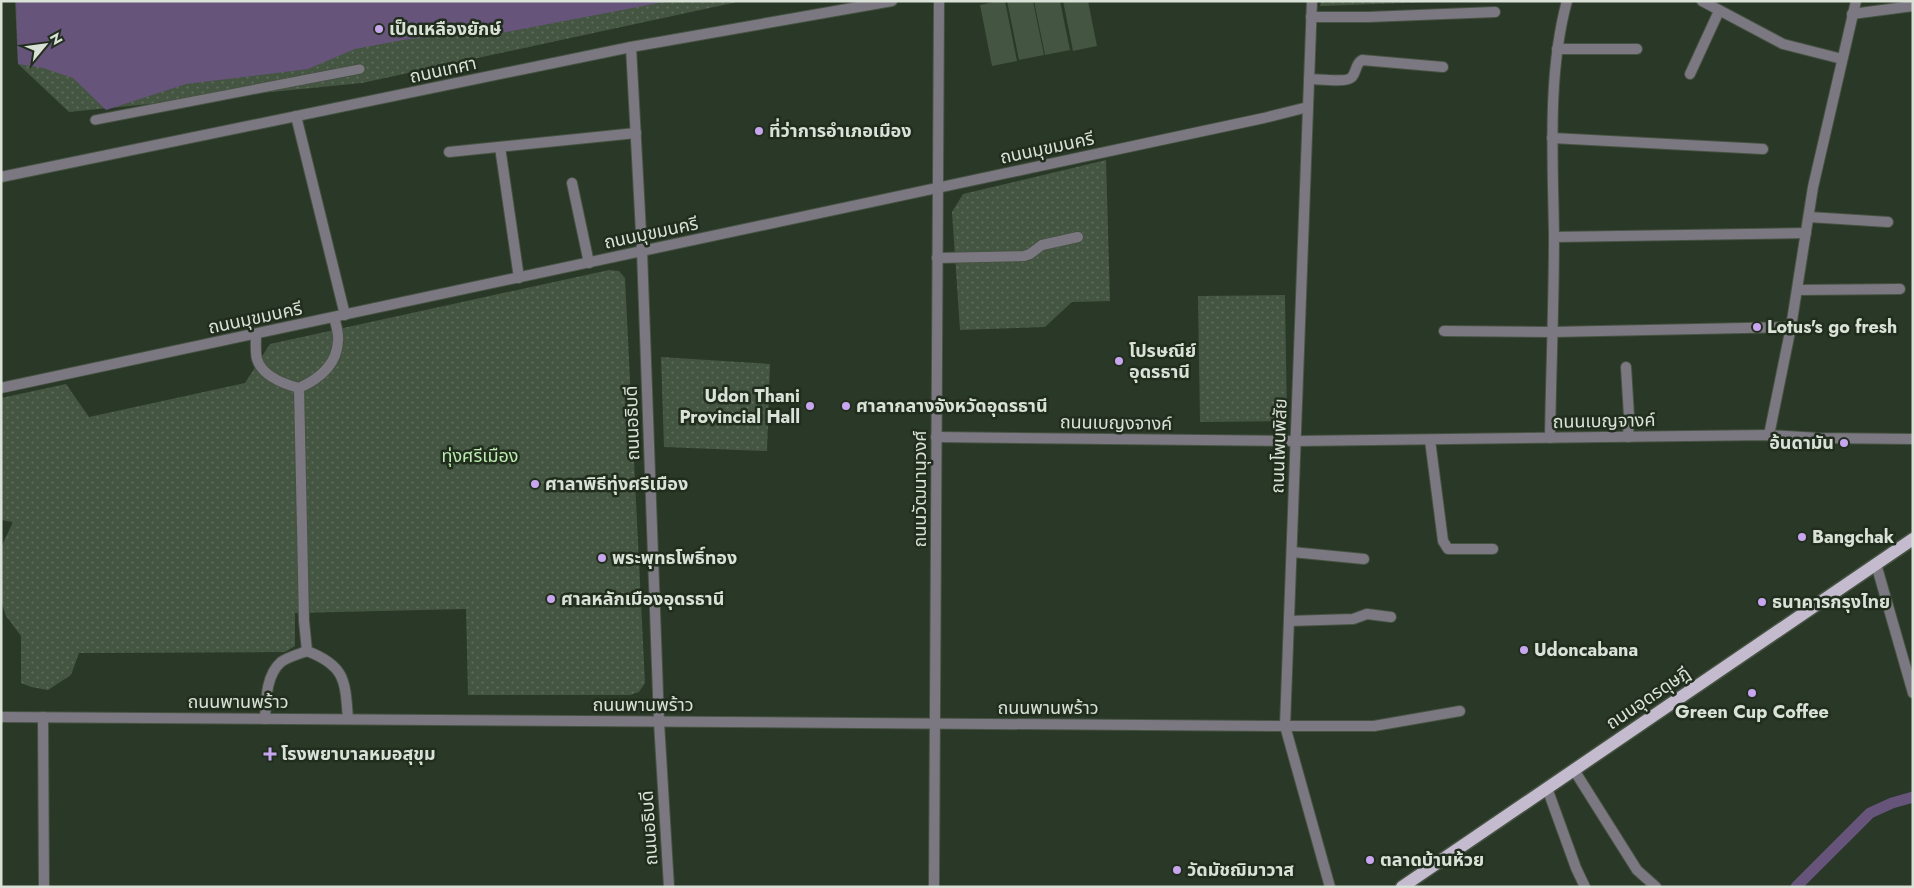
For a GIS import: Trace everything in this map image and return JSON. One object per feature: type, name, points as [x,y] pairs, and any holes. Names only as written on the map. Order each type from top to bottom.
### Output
[{"type":"main road","name":"ถนนอุดรดุษฎี","points":[[1402,887],[1913,539]]},
{"type":"street","name":"ถนนเทศา","points":[[1,177],[631,47],[892,1]]},
{"type":"street","name":"ถนนวัฒนานุวงศ์","points":[[934,887],[938,1]]},
{"type":"street","name":"ถนนโพนพิสัย","points":[[1312,1],[1285,726],[1330,887]]},
{"type":"street","points":[[1550,438],[1554,238],[1552,138],[1558,49],[1567,1]]},
{"type":"street","points":[[1702,1],[1783,44],[1842,59]]},
{"type":"street","points":[[1769,435],[1792,327],[1814,187],[1856,1]]},
{"type":"street","points":[[1852,14],[1913,6]]},
{"type":"street","points":[[1690,74],[1719,11]]},
{"type":"street","points":[[1311,17],[1368,17],[1495,12]]},
{"type":"street","name":"ถนนอธิบดี","points":[[631,47],[642,251],[659,722],[669,887]]},
{"type":"street","points":[[1558,49],[1637,49]]},
{"type":"street","points":[[1309,79],[1346,80],[1353,76],[1358,63],[1362,60],[1443,67]]},
{"type":"street","points":[[95,120],[360,69]]},
{"type":"street","name":"ถนนมุขมนครี","points":[[1,388],[1264,118],[1308,107]]},
{"type":"street","points":[[256,334],[257,359],[265,371],[278,380],[299,388],[314,382],[327,369],[336,355],[340,316],[296,116]]},
{"type":"street","points":[[449,152],[636,133]]},
{"type":"street","points":[[1552,138],[1763,148]]},
{"type":"street","points":[[500,147],[519,278]]},
{"type":"street","points":[[572,183],[589,263]]},
{"type":"street","points":[[1809,217],[1888,222]]},
{"type":"street","points":[[1554,238],[1806,233]]},
{"type":"street","points":[[937,258],[1024,256],[1042,245],[1078,237]]},
{"type":"street","points":[[1797,290],[1900,289]]},
{"type":"street","points":[[1444,331],[1552,332],[1792,327]]},
{"type":"street","points":[[1626,367],[1629,416],[1628,437]]},
{"type":"street","points":[[299,388],[306,651]]},
{"type":"street","name":"ถนนเบญจางค์","points":[[1296,441],[1769,435],[1820,438],[1913,439]]},
{"type":"street","name":"ถนนเบญงจางค์","points":[[936,437],[1296,441]]},
{"type":"street","points":[[1430,440],[1445,546],[1448,549],[1493,549]]},
{"type":"street","points":[[1292,552],[1364,559]]},
{"type":"street","points":[[1876,564],[1913,693]]},
{"type":"street","points":[[1289,621],[1352,619],[1367,614],[1391,617]]},
{"type":"street","points":[[265,719],[270,677],[274,670],[282,661],[306,651],[318,655],[339,671],[343,679],[348,719]]},
{"type":"street","name":"ถนนพานพร้าว","points":[[1,717],[1374,726],[1460,711]]},
{"type":"street","points":[[43,717],[44,887]]},
{"type":"street","points":[[1574,770],[1637,870],[1656,887]]},
{"type":"street","points":[[1547,788],[1576,868],[1585,887]]},
{"type":"green space","points":[[15,1],[742,1],[362,83],[69,112],[18,64]]},
{"type":"green space","points":[[1005,1],[1017,61],[992,66],[980,5]]},
{"type":"green space","points":[[1007,1],[1033,1],[1044,55],[1019,60]]},
{"type":"green space","points":[[1034,1],[1060,1],[1070,50],[1045,55]]},
{"type":"green space","points":[[1063,1],[1088,1],[1097,46],[1073,51]]},
{"type":"green space","points":[[1321,1],[1462,1],[1320,6]]},
{"type":"green space","points":[[1106,160],[1110,301],[1072,302],[1045,327],[960,330],[952,212],[963,194]]},
{"type":"green space","name":"ทุ่งศรีเมือง","points":[[609,270],[619,271],[625,278],[645,683],[639,692],[630,695],[468,695],[466,609],[295,613],[295,646],[285,652],[79,653],[71,675],[48,690],[21,683],[21,636],[6,616],[1,601],[1,547],[13,522],[1,520],[1,398],[66,384],[89,417],[245,383],[270,344]]},
{"type":"green space","points":[[1285,295],[1287,421],[1200,422],[1198,296]]},
{"type":"green space","points":[[661,357],[770,364],[767,451],[664,447]]},
{"type":"shaded area","points":[[16,1],[669,1],[481,37],[464,32],[355,49],[308,69],[186,84],[106,110],[73,78],[43,68],[18,64]]},
{"type":"waterway","points":[[1796,887],[1870,813],[1892,803],[1913,797]]},
{"type":"place","name":"เป็ดเหลืองยักษ์","points":[[379,29]]},
{"type":"place","name":"ที่ว่าการอำเภอเมือง","points":[[759,131]]},
{"type":"place","name":"Lotus's go fresh","points":[[1757,327]]},
{"type":"place","name":"โปรษณีย์ อุดรธานี","points":[[1119,361]]},
{"type":"place","name":"Udon Thani Provincial Hall","points":[[810,406]]},
{"type":"place","name":"ศาลากลางจังหวัดอุดรธานี","points":[[846,406]]},
{"type":"place","name":"อ้นดามัน","points":[[1844,443]]},
{"type":"place","name":"ศาลาพิธีทุ่งศรีเมือง","points":[[535,484]]},
{"type":"place","name":"Bangchak","points":[[1802,537]]},
{"type":"place","name":"พระพุทธโพธิ์ทอง","points":[[602,558]]},
{"type":"place","name":"ศาลหลักเมืองอุดรธานี","points":[[551,599]]},
{"type":"place","name":"ธนาคารกรุงไทย","points":[[1762,602]]},
{"type":"place","name":"Udoncabana","points":[[1524,650]]},
{"type":"place","name":"Green Cup Coffee","points":[[1752,693]]},
{"type":"place","name":"โรงพยาบาลหมอสุขุม","points":[[270,754]]},
{"type":"place","name":"ตลาดบ้านห้วย","points":[[1370,860]]},
{"type":"place","name":"วัดมัชฌิมาวาส","points":[[1177,870]]}]
